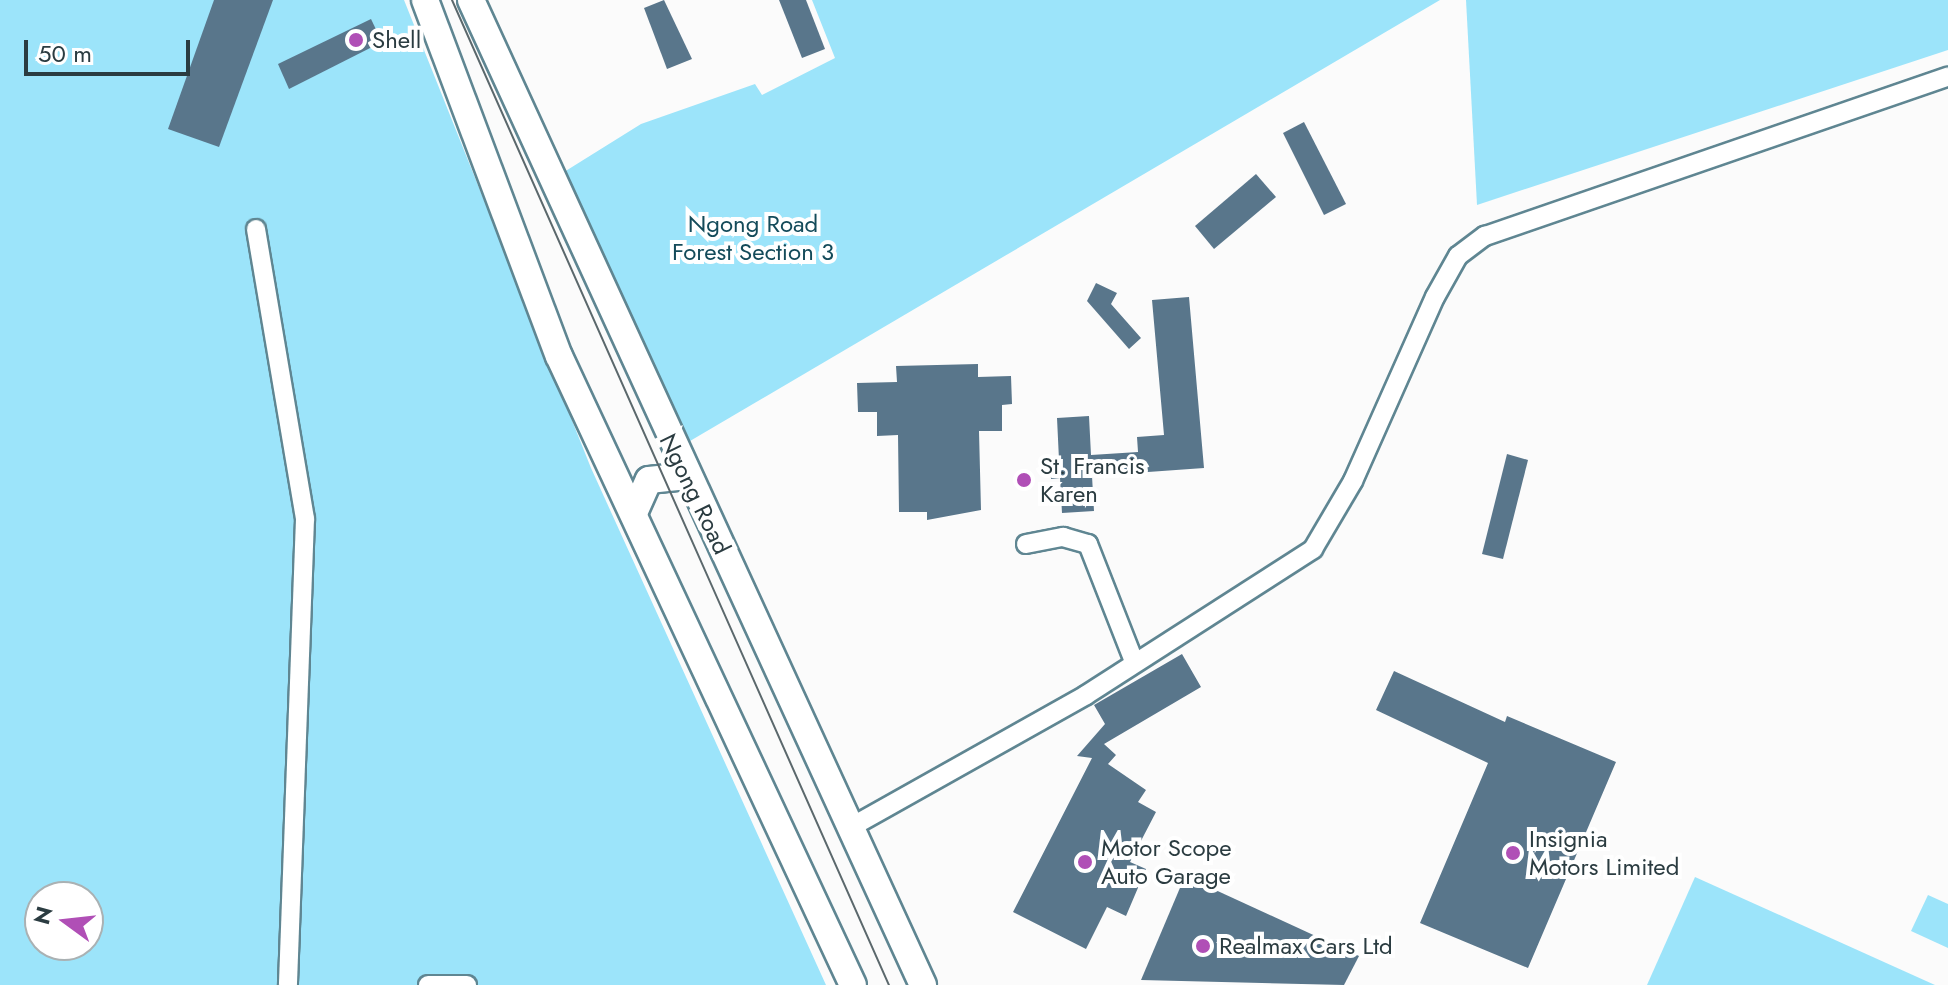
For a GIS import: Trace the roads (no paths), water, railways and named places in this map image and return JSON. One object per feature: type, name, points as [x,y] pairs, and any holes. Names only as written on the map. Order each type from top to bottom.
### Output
[{"type":"main road","points":[[425,0],[559,356],[853,985]]},
{"type":"main road","name":"Ngong Road","points":[[471,0],[685,476],[853,826],[923,985]]},
{"type":"main road","points":[[634,513],[649,480],[685,476]]},
{"type":"street","points":[[853,826],[1086,695],[1133,659],[1313,549],[1353,481],[1435,297],[1458,256],[1485,236],[1948,77]]},
{"type":"street","points":[[256,229],[305,519],[288,985]]},
{"type":"street","points":[[1026,544],[1063,537],[1088,544],[1133,659]]},
{"type":"street","points":[[428,985],[467,985]]},
{"type":"tram line","points":[[452,0],[889,985]]},
{"type":"place","name":"Shell","points":[[356,40]]},
{"type":"place","name":"St. Francis Karen","points":[[1024,480]]},
{"type":"place","name":"Insignia Motors Limited","points":[[1513,853]]},
{"type":"place","name":"Motor Scope Auto Garage","points":[[1085,862]]},
{"type":"place","name":"Realmax Cars Ltd","points":[[1203,946]]},
{"type":"park label","name":"Ngong Road Forest Section 3","points":[[753,238]]}]
